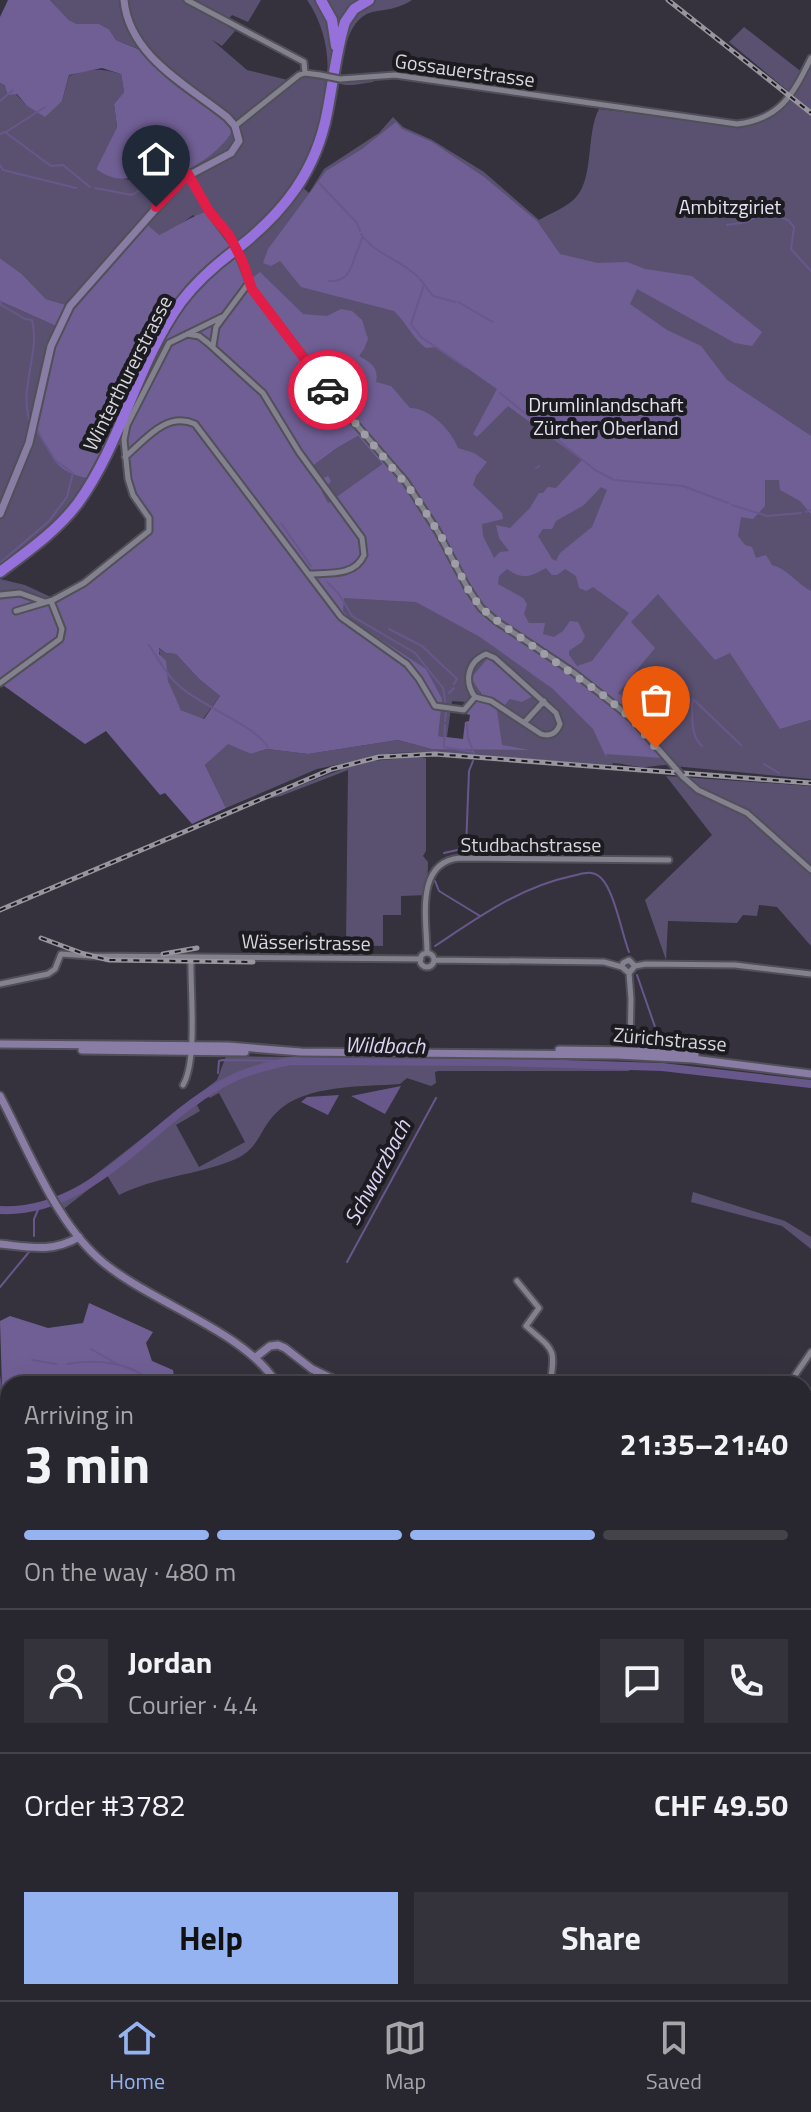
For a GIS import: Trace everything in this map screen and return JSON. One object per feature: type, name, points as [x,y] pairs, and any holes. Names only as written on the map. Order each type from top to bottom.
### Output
[{"type":"highway","points":[[321,0],[334,28],[336,60]]},
{"type":"highway","points":[[336,60],[349,15],[358,5],[369,0]]},
{"type":"highway","name":"Winterthurerstrasse","points":[[0,572],[50,533],[75,507],[93,479],[172,316],[202,278],[283,207],[308,170],[323,131],[336,60]]},
{"type":"main road","points":[[0,514],[29,443],[51,346],[70,306],[188,174],[231,153],[239,141],[235,126],[227,117],[143,51],[129,27],[124,0]]},
{"type":"main road","name":"Zürichstrasse","points":[[0,1046],[525,1054],[577,1050],[684,1054],[790,1068],[811,1074]]},
{"type":"main road","name":"Zürichstrasse","points":[[630,1053],[811,1074]]},
{"type":"main road","points":[[0,1096],[54,1199],[79,1237],[99,1258],[121,1275],[256,1357],[271,1376]]},
{"type":"main road","points":[[0,1244],[44,1249],[63,1246],[79,1237]]},
{"type":"main road","points":[[256,1357],[270,1346],[278,1345],[326,1376]]},
{"type":"street","points":[[187,0],[304,62],[305,73],[235,126]]},
{"type":"street","name":"Gossauerstrasse","points":[[305,73],[340,79],[395,75],[737,124],[763,119],[776,111],[789,96],[811,58]]},
{"type":"street","points":[[188,174],[209,211],[229,235],[242,260],[248,283],[347,414],[406,482],[481,608],[573,672],[629,716],[698,790],[747,813],[811,870]]},
{"type":"street","points":[[213,347],[214,333],[222,317],[248,283]]},
{"type":"street","points":[[16,611],[49,602],[90,578],[149,531],[149,518],[130,487],[125,457],[129,419],[167,346],[177,337],[222,317]]},
{"type":"street","points":[[187,334],[199,336],[263,393],[299,452],[363,540],[364,557],[355,568],[343,572],[309,574]]},
{"type":"street","points":[[125,457],[169,421],[180,419],[195,424],[347,623],[410,668],[435,706],[464,710],[475,697]]},
{"type":"street","points":[[0,595],[20,593],[49,602]]},
{"type":"street","points":[[0,683],[57,642],[62,633],[49,602]]},
{"type":"street","points":[[488,654],[544,701],[558,716],[560,724],[553,734],[544,735],[491,701],[475,697],[468,685],[469,672],[477,658],[488,654]]},
{"type":"street","points":[[524,723],[544,701]]},
{"type":"street","name":"Studbachstrasse","points":[[427,953],[427,884],[434,870],[446,861],[456,858],[669,860]]},
{"type":"street","name":"Wässeristrasse","points":[[0,984],[48,974],[55,969],[64,953],[90,956],[421,959],[427,967],[434,960]]},
{"type":"street","points":[[421,959],[427,953],[434,960],[604,962],[622,967],[629,973]]},
{"type":"street","points":[[183,1085],[188,1075],[191,1048],[191,957]]},
{"type":"street","points":[[622,967],[629,960],[635,966]]},
{"type":"street","points":[[630,1053],[629,973],[635,966],[732,965],[811,974]]},
{"type":"street","points":[[517,1281],[539,1308],[526,1326],[551,1348],[554,1358],[552,1376]]},
{"type":"street","points":[[794,1376],[811,1352]]},
{"type":"green space","points":[[8,0],[50,0],[77,24],[99,24],[109,29],[116,40],[143,51],[235,126],[230,135],[208,157],[180,172],[129,178],[104,174],[96,169],[117,127],[114,104],[124,92],[121,74],[102,68],[69,75],[62,101],[45,117],[26,105],[17,94],[8,95],[5,86],[0,83],[0,17]]},
{"type":"green space","name":"Drumlinlandschaft Zürcher Oberland","points":[[50,0],[261,0],[248,22],[232,15],[224,24],[235,31],[222,46],[211,39],[247,70],[292,81],[305,73],[327,77],[324,37],[307,0],[412,0],[395,8],[367,14],[353,28],[345,48],[340,78],[376,76],[373,82],[354,85],[327,79],[326,119],[300,185],[309,193],[324,169],[379,133],[393,117],[403,127],[432,140],[484,172],[539,220],[569,203],[582,188],[592,130],[599,109],[744,127],[770,117],[788,103],[787,100],[794,93],[729,42],[744,27],[803,73],[806,74],[811,65],[811,719],[780,729],[811,720],[811,779],[669,765],[640,767],[429,752],[393,753],[317,769],[226,808],[205,765],[228,743],[251,754],[267,749],[308,754],[398,740],[431,749],[480,749],[471,714],[468,711],[466,714],[467,702],[452,701],[447,737],[438,736],[318,584],[440,539],[246,283],[238,252],[193,215],[159,236],[144,222],[70,306],[46,299],[22,274],[0,258],[0,83],[26,105],[62,101],[69,76],[76,73],[95,70],[121,74],[124,92],[114,104],[117,127],[96,169],[129,180],[154,174],[165,176],[144,51],[116,40],[109,29],[99,24],[77,24]],"holes":[[[481,692],[532,696],[510,699],[504,707],[496,709],[476,699]]]},
{"type":"green space","points":[[396,122],[402,129],[432,142],[484,177],[537,221],[560,254],[598,263],[627,262],[645,269],[692,276],[762,332],[752,346],[735,343],[637,289],[630,304],[667,330],[701,346],[727,380],[811,436],[811,514],[800,501],[780,490],[779,480],[765,480],[765,506],[753,519],[741,517],[738,536],[745,545],[752,547],[756,558],[766,555],[772,565],[811,591],[811,720],[780,729],[730,653],[715,660],[658,594],[631,622],[655,648],[618,693],[665,722],[647,739],[663,758],[606,754],[607,759],[593,729],[553,689],[480,637],[416,602],[344,598],[343,611],[351,620],[426,669],[442,699],[438,736],[463,739],[465,722],[469,721],[470,715],[466,714],[481,693],[471,678],[488,658],[533,696],[522,702],[510,699],[497,710],[502,745],[529,750],[431,749],[398,740],[308,754],[267,749],[251,754],[228,744],[205,765],[226,808],[192,824],[165,793],[160,795],[106,731],[85,744],[0,683],[0,595],[12,593],[47,602],[78,586],[146,534],[151,524],[130,478],[126,427],[120,424],[93,479],[70,473],[51,455],[35,425],[58,327],[0,301],[0,258],[22,274],[46,299],[70,306],[143,221],[159,235],[209,211],[238,252],[246,283],[260,272],[303,314],[327,316],[341,309],[352,311],[362,320],[368,339],[359,356],[375,369],[376,382],[391,386],[410,408],[425,412],[439,421],[458,448],[474,453],[487,462],[473,485],[502,513],[503,519],[482,524],[483,536],[494,558],[500,552],[509,551],[499,538],[496,525],[510,528],[530,508],[539,493],[548,487],[556,488],[582,460],[508,406],[477,437],[473,434],[497,389],[437,347],[426,348],[394,311],[301,287],[280,261],[271,266],[263,263],[268,249],[326,171],[362,149]],"holes":[[[358,436],[382,464],[328,503],[322,492],[331,481],[328,476],[316,482],[314,465]],[[601,487],[607,490],[592,527],[560,553],[556,561],[552,559],[538,536],[543,529],[552,529],[556,521],[584,505]],[[546,568],[552,575],[557,575],[565,569],[576,576],[579,588],[586,591],[593,587],[629,613],[592,661],[577,666],[569,655],[569,651],[585,636],[578,622],[570,621],[554,637],[543,634],[545,623],[529,623],[524,614],[527,604],[523,598],[498,584],[499,576],[507,569],[518,575],[531,575]],[[159,648],[176,654],[220,696],[204,719],[181,710],[168,681],[166,661],[159,654]]]},
{"type":"green space","points":[[0,301],[58,327],[120,424],[126,428],[125,447],[117,444],[94,487],[62,531],[0,578]]},
{"type":"green space","points":[[358,436],[382,464],[327,504],[316,483],[314,465]]},
{"type":"green space","points":[[0,579],[25,585],[55,599],[47,602],[0,595]]},
{"type":"green space","points":[[158,648],[176,654],[220,696],[203,719],[181,710],[171,691]]},
{"type":"green space","points":[[426,758],[426,851],[423,856],[428,862],[427,895],[401,896],[401,915],[383,915],[383,946],[346,945],[348,770],[281,796],[262,800],[361,762]]},
{"type":"green space","points":[[666,776],[811,786],[811,946],[777,907],[759,905],[757,916],[743,915],[737,923],[668,921],[666,960],[645,900],[712,835]]},
{"type":"green space","points":[[226,1056],[617,1062],[630,1071],[438,1071],[435,1072],[436,1083],[431,1086],[407,1078],[400,1084],[318,1092],[288,1104],[276,1113],[258,1140],[241,1157],[119,1195],[107,1175],[61,1211],[54,1199],[77,1189],[217,1080]],"holes":[[[219,1093],[245,1142],[199,1167],[176,1125],[200,1111],[197,1105],[208,1096],[210,1098]]]},
{"type":"green space","points":[[693,1192],[785,1221],[811,1237],[811,1249],[782,1226],[691,1202]]},
{"type":"green space","points":[[89,1303],[153,1332],[146,1343],[152,1361],[173,1370],[174,1376],[2,1376],[0,1321],[10,1316],[48,1328],[83,1323]]},
{"type":"shaded area","points":[[401,1086],[385,1114],[351,1096]]},
{"type":"shaded area","points":[[339,1095],[328,1115],[301,1102],[307,1097]]},
{"type":"waterway","points":[[0,101],[13,90]]},
{"type":"waterway","points":[[6,132],[45,107]]},
{"type":"waterway","points":[[0,134],[5,132],[51,166],[63,165],[90,187]]},
{"type":"waterway","points":[[0,165],[3,170],[76,188]]},
{"type":"waterway","points":[[319,183],[357,223],[360,231]]},
{"type":"waterway","points":[[95,188],[132,195],[146,186]]},
{"type":"waterway","points":[[727,225],[747,222],[765,212],[788,220],[794,227],[791,249],[811,271]]},
{"type":"waterway","points":[[361,234],[373,247],[418,277]]},
{"type":"waterway","points":[[358,249],[362,238]]},
{"type":"waterway","points":[[329,281],[345,276],[357,251]]},
{"type":"waterway","points":[[420,279],[433,296],[455,302]]},
{"type":"waterway","points":[[424,285],[411,324],[421,337],[465,367]]},
{"type":"waterway","points":[[0,301],[1,305],[32,320],[34,345],[27,398],[31,425]]},
{"type":"waterway","points":[[458,302],[493,322]]},
{"type":"waterway","points":[[500,393],[595,470],[614,480],[683,486],[728,503]]},
{"type":"waterway","points":[[0,563],[49,521],[67,497],[73,473],[55,460],[37,431]]},
{"type":"waterway","points":[[732,505],[767,516],[801,513]]},
{"type":"waterway","points":[[806,512],[811,510]]},
{"type":"waterway","points":[[281,523],[311,566]]},
{"type":"waterway","points":[[327,582],[339,594],[352,616],[415,653],[443,688],[446,705]]},
{"type":"waterway","points":[[389,629],[422,646],[457,679],[454,684]]},
{"type":"waterway","points":[[149,645],[168,674],[184,690],[251,731],[268,747]]},
{"type":"waterway","points":[[449,693],[454,688]]},
{"type":"waterway","points":[[680,689],[686,693]]},
{"type":"waterway","points":[[693,699],[741,745]]},
{"type":"waterway","points":[[694,700],[693,726],[702,746]]},
{"type":"waterway","points":[[445,721],[446,712]]},
{"type":"waterway","points":[[467,724],[474,753]]},
{"type":"waterway","points":[[445,725],[444,747],[473,752]]},
{"type":"waterway","points":[[444,853],[466,848],[469,771],[473,761]]},
{"type":"waterway","points":[[764,764],[779,773]]},
{"type":"waterway","points":[[435,946],[517,895],[553,881],[591,873],[598,875],[610,892],[629,952]]},
{"type":"waterway","points":[[435,881],[439,891],[480,916]]},
{"type":"waterway","points":[[637,975],[662,1047]]},
{"type":"waterway","points":[[218,1073],[219,1061],[222,1060],[290,1061]]},
{"type":"waterway","name":"Wildbach","points":[[0,1210],[33,1207],[63,1198],[91,1183],[193,1102],[220,1085],[254,1070],[290,1061],[503,1062],[662,1067],[811,1084]]},
{"type":"waterway","name":"Schwarzbach","points":[[347,1262],[436,1098]]},
{"type":"waterway","points":[[34,1236],[34,1219],[40,1205]]},
{"type":"waterway","points":[[0,1287],[29,1252]]},
{"type":"waterway","points":[[91,1349],[117,1364]]},
{"type":"waterway","points":[[32,1360],[56,1364]]},
{"type":"waterway","points":[[67,1364],[113,1364],[144,1376]]},
{"type":"railway","points":[[668,0],[811,113]]},
{"type":"railway","points":[[0,910],[332,769],[379,757],[435,754],[811,783]]},
{"type":"railway","points":[[41,938],[109,960],[253,962]]},
{"type":"railway","points":[[163,954],[197,948]]},
{"type":"way so far","points":[[328,390],[414,494],[481,608],[607,698],[632,719],[656,748]]},
{"type":"route","points":[[156,207],[188,174],[209,211],[229,235],[242,260],[248,283],[328,390]]},
{"type":"park label","name":"Ambitzgiriet","points":[[730,206]]}]
